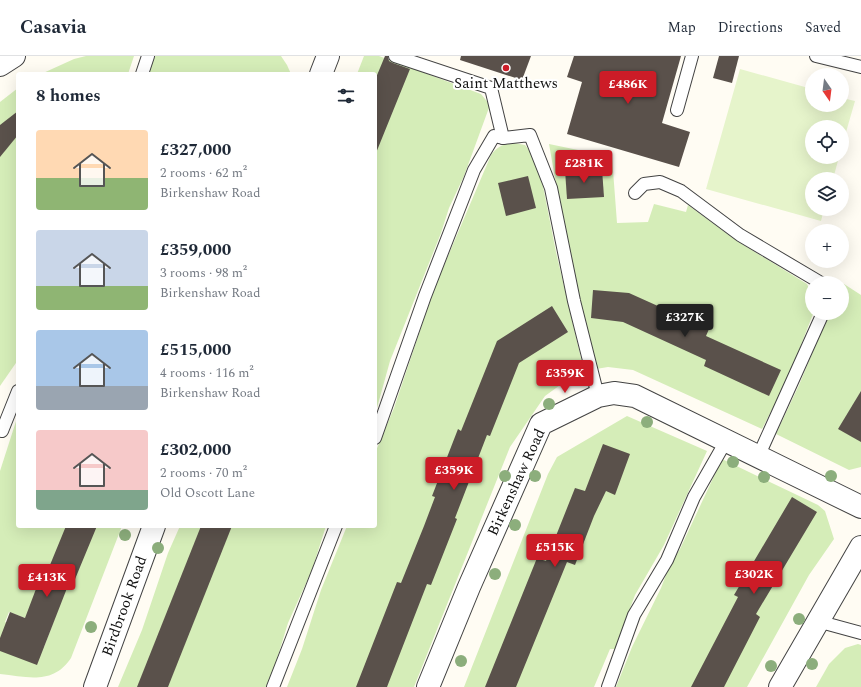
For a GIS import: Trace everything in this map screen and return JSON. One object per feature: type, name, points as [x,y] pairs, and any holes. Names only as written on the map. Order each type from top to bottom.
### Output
[{"type":"street","points":[[0,65],[14,56]]},
{"type":"street","points":[[322,72],[328,56]]},
{"type":"street","name":"Birkenshaw Road","points":[[428,687],[469,587],[541,424],[598,396],[614,393],[635,396],[861,507]]},
{"type":"street","name":"Birdbrook Road","points":[[95,687],[153,528]]},
{"type":"street","points":[[780,687],[861,547]]},
{"type":"lane","points":[[143,72],[148,56]]},
{"type":"lane","points":[[395,56],[491,88],[503,138]]},
{"type":"lane","points":[[677,110],[692,56]]},
{"type":"lane","points":[[816,56],[861,67]]},
{"type":"lane","points":[[377,432],[425,296],[474,170],[494,136],[503,138],[530,135],[551,188],[574,301],[598,396]]},
{"type":"lane","points":[[635,194],[644,184],[660,182],[681,191],[740,235],[808,276]]},
{"type":"lane","points":[[758,457],[819,320]]},
{"type":"lane","points":[[1,435],[16,396]]},
{"type":"lane","points":[[608,687],[634,615],[667,560],[694,497],[726,440]]},
{"type":"lane","points":[[273,687],[335,528]]},
{"type":"lane","points":[[817,621],[861,633]]},
{"type":"green space","points":[[86,56],[134,56],[129,72],[45,72],[74,59]]},
{"type":"green space","points":[[155,56],[281,56],[290,72],[149,72]]},
{"type":"green space","points":[[364,56],[379,56],[481,94],[490,105],[464,176],[449,208],[441,233],[390,361],[377,408],[377,72],[358,72]]},
{"type":"green space","points":[[740,69],[805,87],[805,112],[849,112],[849,100],[855,101],[849,122],[849,120],[805,120],[805,164],[837,164],[835,172],[805,172],[805,216],[822,216],[821,221],[706,189]]},
{"type":"green space","points":[[16,90],[16,363],[0,386],[0,102]]},
{"type":"green space","points":[[514,143],[525,145],[533,155],[541,176],[556,252],[584,371],[574,375],[545,396],[510,447],[414,687],[287,687],[302,649],[321,590],[346,528],[377,528],[377,448],[394,408],[434,289],[491,155],[496,149],[507,144]]},
{"type":"green space","points":[[549,144],[612,157],[617,223],[648,222],[654,204],[686,212],[688,205],[737,241],[805,283],[805,320],[811,320],[789,376],[762,429],[633,370],[608,367],[596,369],[567,246]]},
{"type":"green space","points":[[849,287],[861,295],[861,467],[849,470],[776,434],[799,385],[826,320],[849,320]]},
{"type":"green space","points":[[627,416],[707,451],[664,545],[635,595],[615,649],[610,649],[594,687],[464,687],[548,474],[557,457]]},
{"type":"green space","points":[[16,421],[16,528],[121,528],[71,658],[64,667],[48,676],[39,677],[0,674],[0,471]],"holes":[[[65,591],[44,647],[7,633],[10,624],[5,622],[9,612],[25,618]]]},
{"type":"green space","points":[[722,459],[818,505],[825,511],[834,539],[809,575],[747,687],[616,687],[632,647],[661,588],[669,567],[680,549]]},
{"type":"green space","points":[[179,528],[325,528],[312,570],[288,623],[276,662],[266,687],[118,687],[142,630],[168,553]]},
{"type":"green space","points":[[858,644],[861,645],[861,687],[816,687],[829,664],[845,648]]},
{"type":"building","points":[[385,56],[388,56],[389,61],[410,69],[377,151],[377,75]]},
{"type":"building","name":"Saint Matthews","points":[[461,56],[531,56],[522,80],[460,60]]},
{"type":"building","points":[[574,56],[681,56],[662,123],[690,132],[679,167],[567,134],[582,82],[567,77]]},
{"type":"building","points":[[719,56],[739,56],[732,83],[713,78]]},
{"type":"building","points":[[16,113],[16,137],[0,157],[0,125]]},
{"type":"building","points":[[602,169],[604,197],[567,199],[565,170]]},
{"type":"building","points":[[528,176],[536,208],[506,216],[498,183]]},
{"type":"building","points":[[593,290],[629,293],[709,329],[706,336],[781,370],[769,396],[704,366],[706,360],[623,322],[591,318]]},
{"type":"building","points":[[552,306],[568,332],[519,363],[490,436],[487,435],[455,518],[457,519],[431,585],[427,584],[387,687],[356,687],[397,582],[401,583],[424,526],[435,497],[432,496],[458,429],[461,431],[497,341]]},
{"type":"building","points":[[861,391],[861,442],[838,429]]},
{"type":"building","points":[[603,444],[630,454],[615,495],[606,491],[594,516],[575,565],[567,562],[516,687],[485,687],[537,558],[546,561],[575,488],[585,491]]},
{"type":"building","points":[[792,497],[817,512],[756,614],[760,617],[724,687],[691,687],[738,597],[734,595]]},
{"type":"building","points":[[65,528],[96,528],[73,584],[69,583],[37,665],[0,651],[0,638],[10,612],[25,618],[39,581],[43,582]]},
{"type":"building","points":[[200,528],[231,528],[168,687],[137,687]]},
{"type":"place","name":"Saint Matthews","points":[[506,68]]}]
